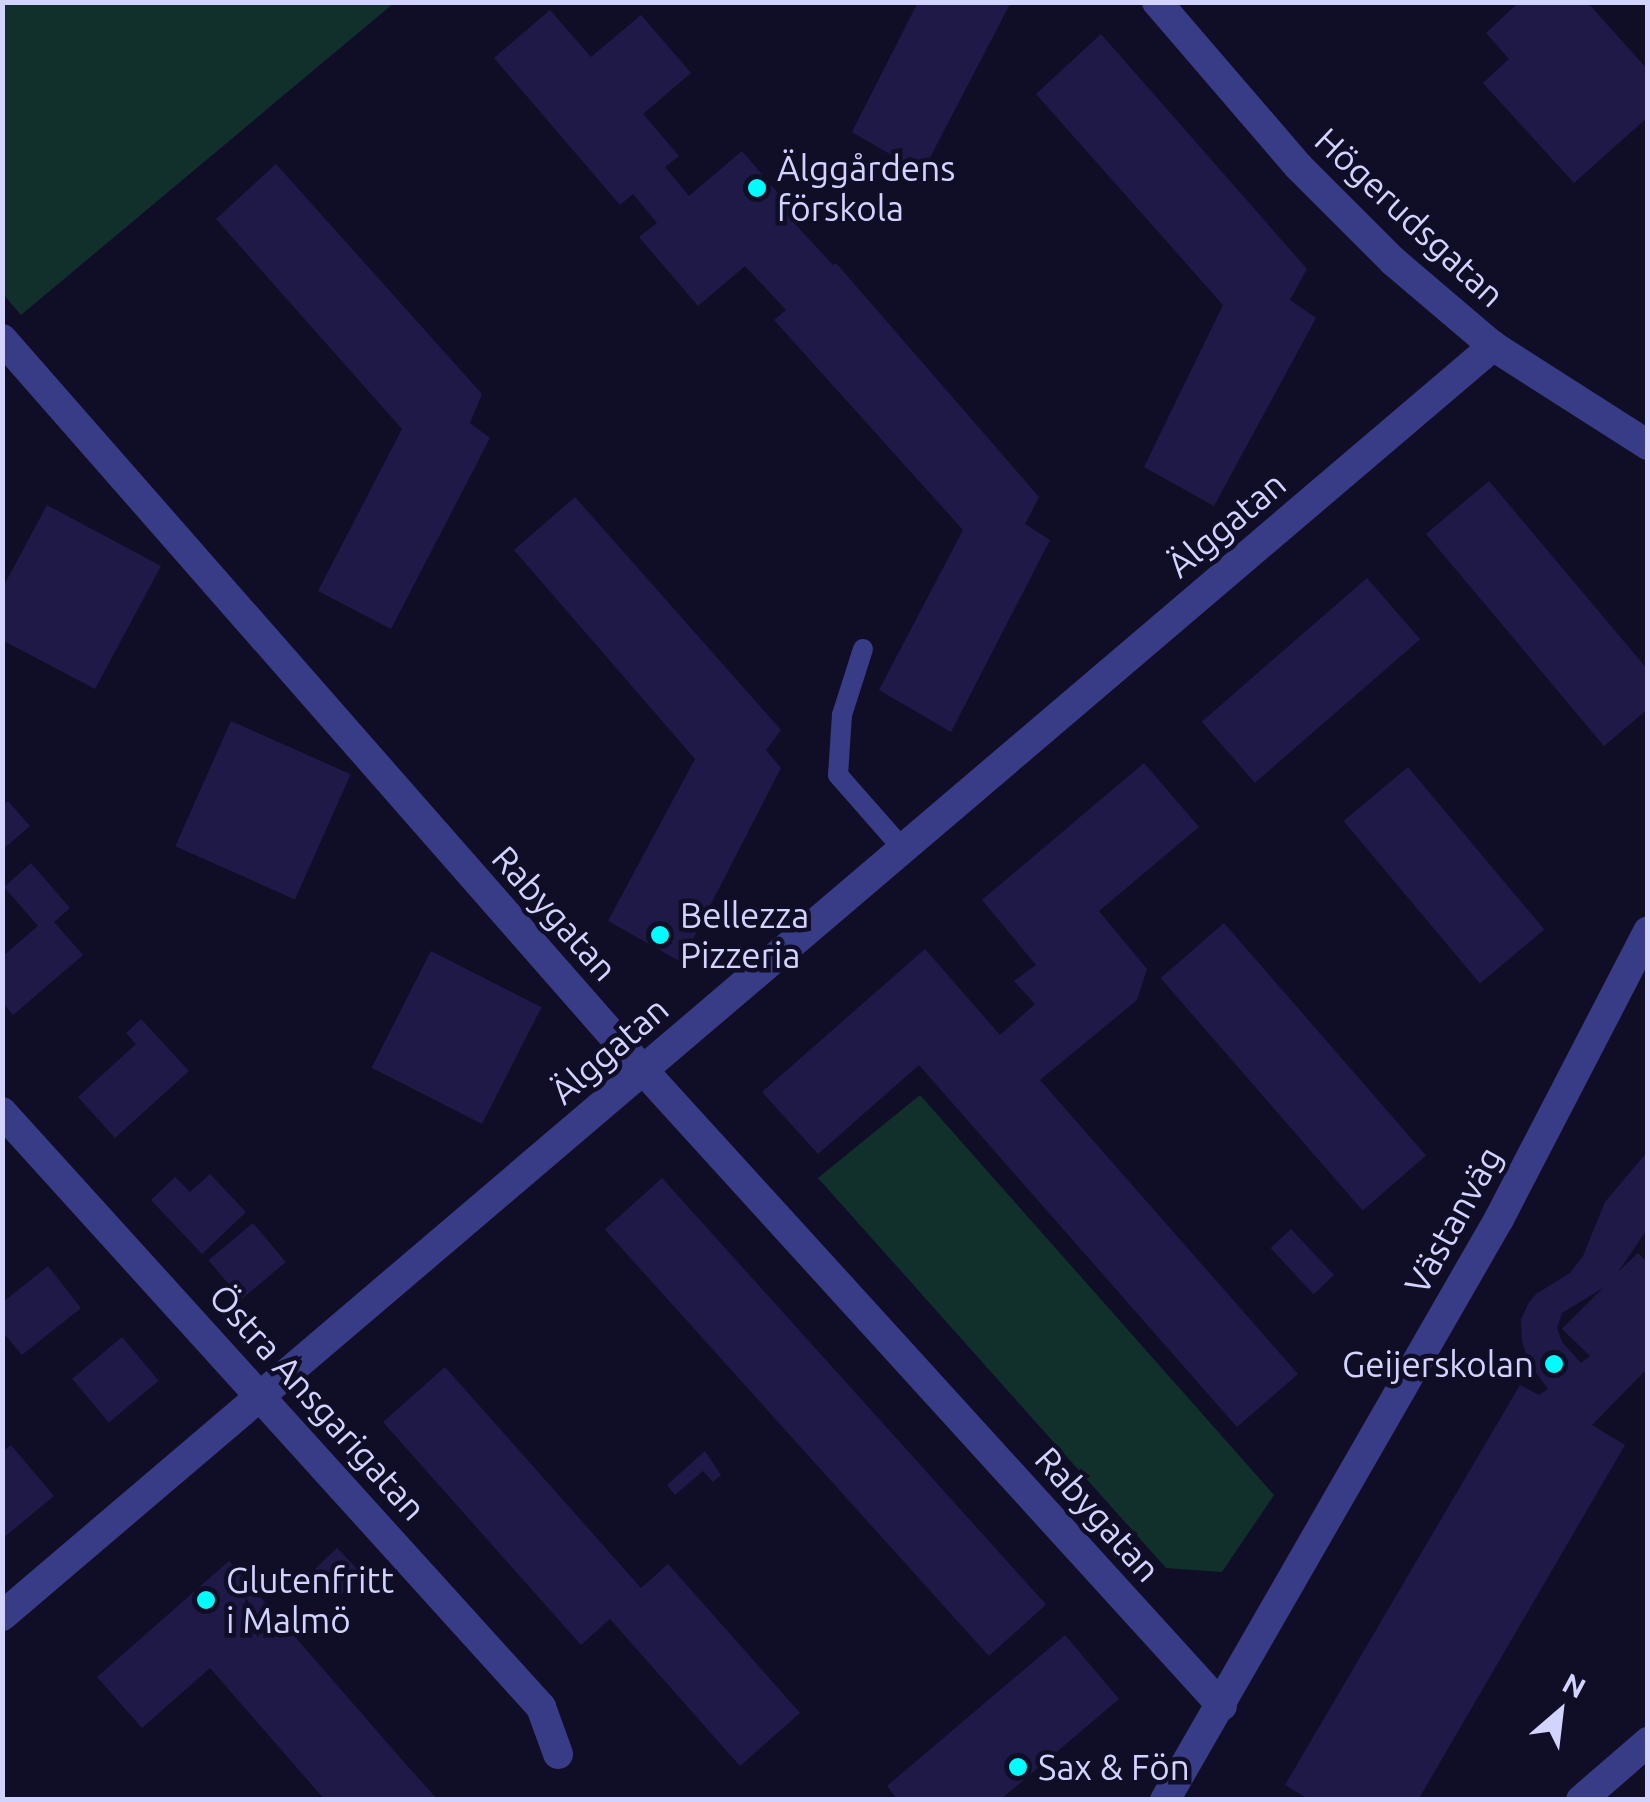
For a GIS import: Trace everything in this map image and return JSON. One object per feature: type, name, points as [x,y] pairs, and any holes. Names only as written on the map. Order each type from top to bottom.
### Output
[{"type":"street","name":"Högerudsgatan","points":[[1157,2],[1298,166],[1393,261],[1493,346],[1648,444]]},
{"type":"street","name":"Rabygatan","points":[[2,340],[644,1070],[1222,1706]]},
{"type":"street","name":"Älggatan","points":[[2,1616],[1493,346]]},
{"type":"street","name":"Västanväg","points":[[1164,1800],[1222,1706],[1499,1219],[1648,930]]},
{"type":"street","name":"Östra Ansgarigatan","points":[[2,1112],[264,1396],[541,1707],[558,1754]]},
{"type":"street","points":[[1581,1800],[1648,1742]]},
{"type":"lane","points":[[863,649],[842,715],[838,775],[903,849]]},
{"type":"green space","points":[[2,3],[394,3],[21,315],[3,294]]},
{"type":"green space","points":[[920,1095],[1274,1495],[1222,1572],[1166,1568],[818,1178]]},
{"type":"building","points":[[918,2],[1011,2],[922,173],[852,132]]},
{"type":"building","points":[[1519,2],[1587,2],[1648,70],[1648,117],[1574,183],[1483,83],[1509,59],[1486,33]]},
{"type":"building","points":[[550,10],[591,57],[641,15],[691,73],[643,114],[679,156],[665,167],[689,196],[742,151],[800,219],[795,224],[833,265],[836,263],[1039,497],[1025,524],[1050,540],[951,732],[879,690],[963,530],[774,320],[786,310],[745,266],[698,306],[639,237],[657,223],[633,194],[620,205],[494,58]]},
{"type":"building","points":[[1101,34],[1307,269],[1290,300],[1316,318],[1214,506],[1144,467],[1223,305],[1036,94]]},
{"type":"building","points":[[276,164],[482,394],[470,423],[490,438],[391,629],[318,591],[402,429],[216,219]]},
{"type":"building","points":[[1489,481],[1648,670],[1648,709],[1604,746],[1426,534]]},
{"type":"building","points":[[575,497],[781,730],[766,750],[781,768],[681,962],[608,921],[695,759],[514,550]]},
{"type":"building","points":[[47,505],[161,566],[95,689],[2,640],[2,589]]},
{"type":"building","points":[[1367,578],[1420,639],[1255,783],[1202,722]]},
{"type":"building","points":[[231,721],[351,774],[295,899],[175,846]]},
{"type":"building","points":[[1144,763],[1199,827],[1099,911],[1147,969],[1137,1000],[1040,1080],[1298,1374],[1237,1427],[919,1065],[818,1154],[762,1092],[925,949],[1000,1035],[1035,1004],[1014,981],[1036,965],[982,900]]},
{"type":"building","points":[[1408,767],[1544,929],[1480,983],[1344,821]]},
{"type":"building","points":[[8,801],[30,826],[2,850],[2,805]]},
{"type":"building","points":[[31,863],[70,908],[54,922],[83,955],[13,1015],[2,1002],[2,957],[38,926],[4,887]]},
{"type":"building","points":[[1224,923],[1426,1155],[1363,1211],[1161,978]]},
{"type":"building","points":[[431,951],[541,1007],[482,1124],[372,1068]]},
{"type":"building","points":[[141,1019],[189,1071],[115,1138],[78,1097],[136,1044],[126,1033]]},
{"type":"building","points":[[1648,1151],[1648,1228],[1618,1272],[1638,1253],[1648,1263],[1648,1368],[1592,1425],[1625,1445],[1418,1800],[1310,1800],[1285,1785],[1520,1385],[1539,1395],[1548,1389],[1529,1363],[1521,1320],[1536,1294],[1570,1273],[1583,1256],[1605,1202]],"holes":[[[1603,1288],[1562,1329],[1590,1356],[1581,1363],[1562,1342],[1557,1328],[1562,1313]]]},
{"type":"building","points":[[210,1174],[246,1212],[202,1254],[151,1200],[175,1177],[190,1192]]},
{"type":"building","points":[[662,1178],[1046,1605],[989,1656],[605,1230]]},
{"type":"building","points":[[253,1223],[286,1262],[241,1299],[209,1260]]},
{"type":"building","points":[[1291,1229],[1334,1275],[1313,1294],[1271,1248]]},
{"type":"building","points":[[48,1266],[81,1308],[22,1355],[2,1331],[2,1303]]},
{"type":"building","points":[[122,1337],[159,1381],[109,1422],[72,1379]]},
{"type":"building","points":[[445,1367],[641,1588],[668,1564],[800,1713],[740,1766],[610,1619],[581,1645],[383,1422]]},
{"type":"building","points":[[11,1445],[54,1496],[2,1539],[2,1452]]},
{"type":"building","points":[[705,1451],[721,1475],[713,1482],[703,1471],[675,1495],[667,1485]]},
{"type":"building","points":[[337,1548],[362,1574],[340,1595],[315,1569]]},
{"type":"building","points":[[229,1561],[438,1800],[325,1800],[210,1668],[142,1728],[97,1677]]},
{"type":"building","points":[[1065,1635],[1119,1699],[1000,1800],[898,1800],[887,1786]]},
{"type":"place","name":"Älggårdens förskola","points":[[757,188]]},
{"type":"place","name":"Bellezza Pizzeria","points":[[660,935]]},
{"type":"place","name":"Geijerskolan","points":[[1554,1364]]},
{"type":"place","name":"Glutenfritt i Malmö","points":[[206,1600]]},
{"type":"place","name":"Sax & Fön","points":[[1018,1767]]}]
